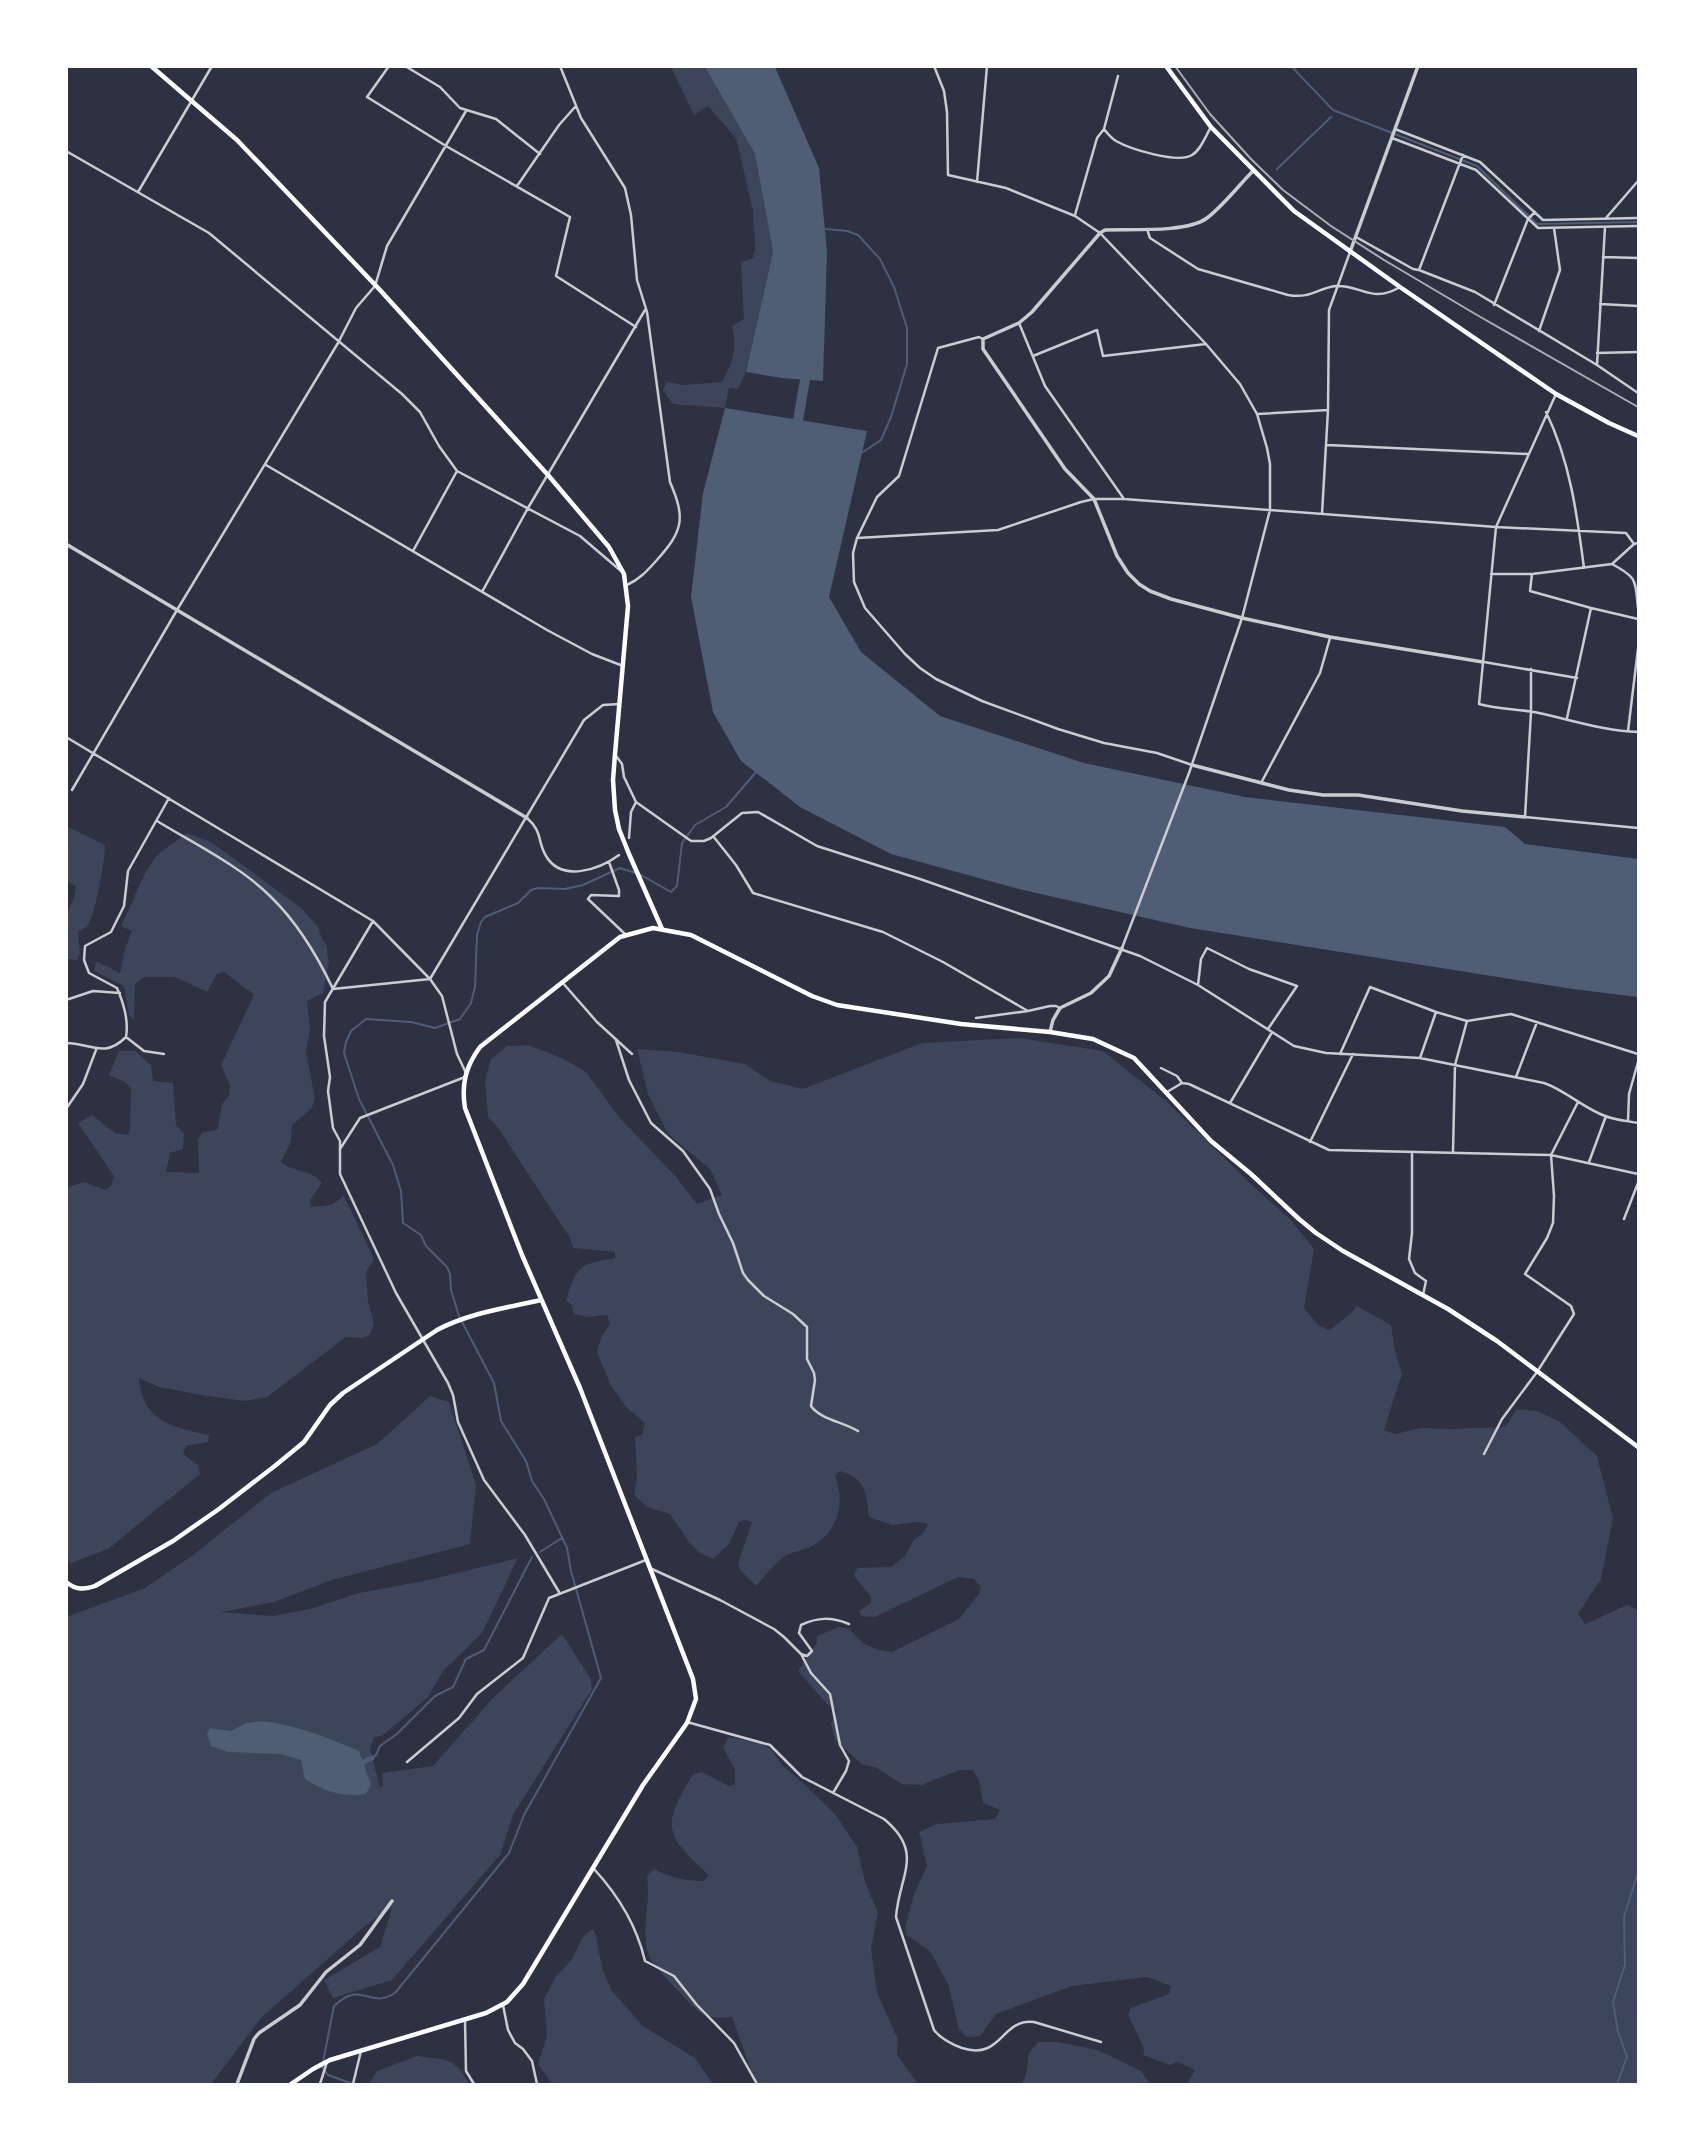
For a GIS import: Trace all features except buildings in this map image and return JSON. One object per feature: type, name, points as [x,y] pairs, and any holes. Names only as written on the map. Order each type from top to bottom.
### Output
[{"type":"main road","points":[[151,66],[237,140],[548,475],[609,547],[624,573],[628,606],[613,780],[615,810],[631,861],[662,929]]},
{"type":"main road","points":[[1166,66],[1211,127],[1294,211],[1556,394],[1639,436]]},
{"type":"main road","points":[[291,2084],[327,2062],[465,2020],[503,2005],[523,1984],[643,1785],[695,1707],[696,1691],[580,1388],[522,1255],[465,1108],[463,1096],[465,1075],[480,1047],[620,937],[653,928],[691,935],[812,996],[837,1004],[961,1024],[1050,1032],[1093,1039],[1111,1045],[1134,1058],[1211,1142],[1251,1174],[1299,1219],[1343,1251],[1423,1294],[1497,1341],[1639,1447]]},
{"type":"main road","points":[[66,1582],[78,1589],[95,1586],[173,1541],[219,1509],[304,1442],[330,1405],[343,1392],[423,1340],[450,1324],[475,1315],[541,1300]]},
{"type":"street","points":[[138,192],[212,66]]},
{"type":"street","points":[[389,66],[367,97],[570,217],[556,276],[636,327]]},
{"type":"street","points":[[405,66],[440,87],[460,108],[496,119],[540,154]]},
{"type":"street","points":[[560,66],[576,106],[607,162],[625,188],[670,482],[679,503],[680,520],[676,536],[640,579],[626,585]]},
{"type":"street","points":[[934,66],[944,91],[947,112],[947,172],[952,178],[1006,188],[1075,216],[1100,233],[1206,344],[1240,384],[1257,414],[1270,464],[1270,510],[1242,618],[1192,765],[1135,916],[1109,976],[1080,999],[1060,1008],[1050,1032]]},
{"type":"street","points":[[977,182],[987,66]]},
{"type":"street","points":[[1322,514],[1328,410],[1329,310],[1418,66]]},
{"type":"street","points":[[1075,216],[1097,138],[1104,129],[1118,76]]},
{"type":"street","points":[[517,186],[559,125],[576,106]]},
{"type":"street","points":[[72,790],[338,343],[356,308],[375,286],[387,246],[466,111]]},
{"type":"street","points":[[1104,129],[1114,141],[1174,159],[1191,156],[1196,152],[1211,127]]},
{"type":"street","points":[[1395,129],[1480,162],[1543,220],[1639,218]]},
{"type":"street","points":[[1392,138],[1476,170],[1538,228],[1639,226]]},
{"type":"street","points":[[66,151],[209,233],[402,394],[420,412],[457,471],[580,536],[624,573]]},
{"type":"street","points":[[1419,270],[1462,155]]},
{"type":"street","points":[[1253,171],[1207,218],[1196,224],[1167,229],[1105,230],[1019,323],[983,339],[979,337],[938,348],[899,476],[877,497],[857,538],[853,569],[858,595],[864,608],[905,654],[928,674],[982,701],[1104,743],[1157,753],[1261,783],[1324,795],[1358,795],[1462,811],[1639,828]]},
{"type":"street","points":[[1605,219],[1639,181]]},
{"type":"street","points":[[1494,305],[1528,219],[1535,212]]},
{"type":"street","points":[[1597,365],[1605,227]]},
{"type":"street","points":[[1147,228],[1150,238],[1198,269],[1300,297],[1338,286],[1381,295],[1388,295],[1400,287]]},
{"type":"street","points":[[1539,331],[1560,270],[1553,228]]},
{"type":"street","points":[[1356,237],[1413,269],[1475,292],[1639,393]]},
{"type":"street","points":[[1603,257],[1639,258]]},
{"type":"street","points":[[1600,304],[1639,306]]},
{"type":"street","points":[[482,592],[528,508],[645,310]]},
{"type":"street","points":[[1019,323],[1045,386],[1124,499]]},
{"type":"street","points":[[1033,356],[1097,330],[1103,356],[1206,344]]},
{"type":"street","points":[[983,339],[983,349],[1065,469],[1094,499],[1117,556],[1128,573],[1150,591],[1242,618],[1330,637],[1577,678]]},
{"type":"street","points":[[1597,353],[1639,352]]},
{"type":"street","points":[[1556,394],[1496,527],[1479,704],[1639,732]]},
{"type":"street","points":[[1257,414],[1328,410]]},
{"type":"street","points":[[1546,412],[1563,450],[1577,511],[1584,568]]},
{"type":"street","points":[[1326,445],[1528,454]]},
{"type":"street","points":[[266,465],[572,643],[623,666]]},
{"type":"street","points":[[413,551],[457,471]]},
{"type":"street","points":[[857,538],[998,530],[1081,502],[1124,499],[1496,527],[1626,533],[1636,543],[1612,564],[1532,574],[1491,574]]},
{"type":"street","points":[[66,544],[527,818],[536,827],[550,863],[560,869],[576,872],[591,869],[610,863],[619,855]]},
{"type":"street","points":[[1612,564],[1634,578],[1639,608]]},
{"type":"street","points":[[1532,574],[1530,591],[1639,619]]},
{"type":"street","points":[[1567,719],[1591,608]]},
{"type":"street","points":[[1261,783],[1320,673],[1330,637]]},
{"type":"street","points":[[1628,731],[1639,649]]},
{"type":"street","points":[[1525,817],[1531,669]]},
{"type":"street","points":[[430,979],[584,720],[603,705],[620,704]]},
{"type":"street","points":[[66,737],[373,921],[430,979],[442,996],[465,1075],[360,1118],[340,1149]]},
{"type":"street","points":[[615,754],[622,764],[624,777],[636,802],[691,841],[704,841],[742,813],[758,812],[817,846],[1122,948],[1198,985],[1294,1046],[1340,1054],[1420,1058],[1516,1077],[1553,1086],[1605,1116],[1639,1123]]},
{"type":"street","points":[[66,1043],[96,1049],[115,1046],[126,1037],[128,1027],[120,993],[117,988],[89,973],[84,960],[85,946],[111,932],[124,906],[128,871],[169,798]]},
{"type":"street","points":[[629,838],[631,812],[636,802]]},
{"type":"street","points":[[156,820],[230,865],[271,896],[319,959],[333,989]]},
{"type":"street","points":[[713,836],[736,865],[753,893],[883,932],[943,962],[1028,1011]]},
{"type":"street","points":[[610,863],[619,896],[596,894],[590,895],[588,899],[626,935]]},
{"type":"street","points":[[373,921],[326,1002],[324,1036],[330,1077],[328,1091],[332,1123],[340,1141],[340,1174],[396,1293],[453,1395],[458,1422],[484,1480],[525,1535],[559,1592]]},
{"type":"street","points":[[1198,985],[1201,959],[1207,947],[1249,969],[1297,986],[1267,1030]]},
{"type":"street","points":[[333,989],[430,979]]},
{"type":"street","points":[[562,982],[632,1054]]},
{"type":"street","points":[[1340,1054],[1370,987],[1467,1021],[1511,1014],[1639,1054]]},
{"type":"street","points":[[69,999],[93,991],[120,993]]},
{"type":"street","points":[[976,1018],[1050,1006],[1060,1008]]},
{"type":"street","points":[[1420,1058],[1436,1012]]},
{"type":"street","points":[[1453,1153],[1455,1065],[1467,1021]]},
{"type":"street","points":[[1516,1077],[1537,1022]]},
{"type":"street","points":[[1230,1103],[1271,1033]]},
{"type":"street","points":[[126,1037],[144,1051],[164,1054]]},
{"type":"street","points":[[616,1040],[629,1080],[651,1123],[693,1162],[710,1189],[743,1273],[764,1296],[793,1314],[807,1327],[805,1347],[815,1380],[810,1406],[815,1412],[858,1431]]},
{"type":"street","points":[[66,1109],[83,1084],[96,1049]]},
{"type":"street","points":[[1310,1143],[1353,1054]]},
{"type":"street","points":[[1628,1121],[1629,1094],[1639,1062]]},
{"type":"street","points":[[1161,1068],[1177,1076],[1182,1083]]},
{"type":"street","points":[[1167,1092],[1182,1083],[1189,1084],[1329,1150],[1552,1154],[1639,1174]]},
{"type":"street","points":[[1483,1454],[1502,1419],[1537,1372],[1574,1314],[1571,1306],[1525,1274],[1553,1223],[1552,1154],[1578,1102]]},
{"type":"street","points":[[1589,1161],[1605,1116]]},
{"type":"street","points":[[1412,1152],[1412,1233],[1409,1259],[1415,1273],[1426,1281],[1423,1294]]},
{"type":"street","points":[[1624,1219],[1639,1183]]},
{"type":"street","points":[[408,1762],[459,1718],[477,1694],[523,1658],[549,1598],[646,1560]]},
{"type":"street","points":[[649,1568],[765,1624],[784,1637],[801,1654],[811,1673],[830,1694],[840,1745],[849,1761],[833,1793]]},
{"type":"street","points":[[801,1654],[807,1656],[812,1651],[799,1633],[801,1625],[820,1618],[849,1623]]},
{"type":"street","points":[[687,1722],[770,1745],[802,1777],[895,1827],[906,1847],[907,1868],[896,1917],[934,2030],[939,2037],[972,2051],[983,2050],[1023,2021],[1101,2042]]},
{"type":"street","points":[[593,1868],[620,1900],[645,1961],[674,1976],[696,2005],[733,2043],[757,2084]]},
{"type":"street","points":[[237,2084],[254,2039],[259,2033],[300,2005],[326,1972],[353,1952],[392,1901]]},
{"type":"street","points":[[503,2005],[508,2030],[515,2043],[532,2061],[537,2084]]},
{"type":"street","points":[[465,2020],[466,2071],[474,2084]]},
{"type":"street","points":[[353,2084],[361,2051]]},
{"type":"street","points":[[320,2084],[327,2062]]},
{"type":"shaded area","points":[[671,67],[705,67],[755,154],[773,252],[746,372],[738,389],[729,388],[725,408],[673,404],[663,390],[667,382],[684,385],[722,382],[726,375],[734,349],[732,326],[744,319],[741,262],[752,259],[754,253],[753,211],[736,138],[708,106],[694,115]]},
{"type":"shaded area","points":[[705,67],[775,67],[819,168],[827,251],[823,381],[746,372],[773,252],[755,154]]},
{"type":"shaded area","points":[[725,408],[867,431],[829,597],[861,652],[940,716],[1084,763],[1245,797],[1505,827],[1525,844],[1638,859],[1638,997],[1190,928],[1019,889],[891,854],[800,807],[741,761],[713,712],[691,597],[703,493]]},
{"type":"shaded area","points":[[66,826],[105,845],[94,911],[87,926],[78,932],[80,953],[77,960],[67,959],[67,913],[76,886],[67,881]]},
{"type":"shaded area","points":[[186,833],[211,842],[300,907],[318,927],[327,946],[329,961],[323,993],[307,1001],[310,1028],[306,1051],[315,1099],[312,1108],[292,1125],[291,1141],[281,1162],[313,1175],[322,1183],[310,1200],[311,1207],[331,1205],[344,1196],[374,1259],[366,1272],[368,1301],[374,1324],[370,1335],[362,1338],[346,1337],[267,1397],[244,1401],[201,1395],[159,1387],[139,1378],[146,1404],[161,1420],[209,1435],[208,1442],[186,1446],[183,1454],[198,1465],[200,1474],[108,1549],[71,1563],[66,1560],[66,1188],[84,1182],[105,1190],[111,1186],[114,1176],[78,1123],[92,1115],[115,1133],[128,1135],[131,1088],[125,1082],[109,1075],[119,1051],[135,1051],[151,1065],[153,1081],[173,1083],[176,1125],[184,1134],[183,1149],[170,1153],[166,1172],[199,1173],[198,1140],[202,1133],[218,1129],[222,1104],[229,1096],[230,1086],[221,1065],[254,995],[224,972],[217,974],[207,992],[175,977],[144,977],[135,984],[134,1020],[129,1015],[124,986],[94,971],[96,961],[120,973],[132,931],[121,926],[142,881],[156,857]]},
{"type":"shaded area","points":[[1019,1038],[1103,1051],[1166,1101],[1291,1220],[1314,1249],[1304,1308],[1319,1326],[1330,1330],[1357,1306],[1391,1325],[1402,1374],[1384,1430],[1395,1434],[1421,1428],[1505,1427],[1517,1409],[1537,1411],[1559,1421],[1597,1456],[1613,1518],[1601,1579],[1578,1614],[1585,1624],[1627,1605],[1638,1610],[1638,2084],[1187,2084],[1195,2070],[1178,2062],[1170,2065],[1143,2055],[1144,2048],[1128,2015],[1131,2008],[1169,1994],[1171,1986],[1147,1977],[1072,1986],[996,2014],[980,2036],[967,2037],[959,2029],[948,1984],[930,1951],[906,1935],[905,1928],[914,1894],[927,1866],[919,1832],[937,1824],[995,1819],[1000,1810],[983,1803],[979,1781],[973,1770],[959,1770],[922,1785],[902,1784],[875,1767],[863,1765],[835,1740],[831,1723],[837,1710],[827,1704],[798,1671],[817,1643],[817,1636],[839,1627],[849,1629],[864,1644],[892,1652],[959,1619],[979,1594],[981,1587],[974,1579],[958,1577],[875,1617],[861,1616],[859,1611],[871,1603],[871,1597],[854,1576],[857,1568],[891,1567],[904,1557],[928,1524],[918,1522],[892,1525],[869,1517],[860,1482],[840,1471],[835,1476],[840,1496],[834,1525],[812,1546],[782,1558],[756,1586],[740,1570],[738,1563],[752,1522],[739,1522],[729,1544],[713,1559],[700,1553],[689,1542],[670,1514],[647,1507],[634,1495],[637,1478],[635,1437],[642,1435],[645,1423],[627,1408],[611,1386],[597,1352],[610,1323],[607,1315],[588,1317],[574,1314],[571,1304],[566,1300],[573,1280],[582,1268],[594,1262],[615,1258],[615,1252],[573,1248],[570,1238],[497,1126],[488,1117],[485,1081],[491,1059],[507,1046],[528,1045],[562,1058],[586,1072],[619,1117],[676,1177],[697,1204],[722,1195],[710,1169],[668,1134],[648,1094],[637,1049],[678,1052],[745,1064],[770,1081],[803,1089],[922,1043]]},
{"type":"shaded area","points":[[430,1396],[449,1402],[476,1485],[470,1544],[332,1580],[274,1602],[221,1612],[272,1616],[310,1609],[359,1593],[429,1580],[518,1558],[482,1633],[443,1671],[428,1697],[382,1736],[374,1737],[370,1749],[380,1787],[383,1786],[382,1773],[433,1766],[493,1698],[562,1634],[591,1679],[592,1689],[513,1815],[500,1855],[392,1980],[333,1998],[324,1980],[380,1947],[392,1908],[365,1926],[261,2018],[211,2084],[67,2084],[66,1617],[145,1588],[193,1555],[271,1493],[377,1444]]},
{"type":"shaded area","points":[[261,1721],[299,1728],[359,1751],[371,1784],[366,1794],[342,1794],[312,1783],[305,1779],[301,1760],[280,1754],[228,1752],[211,1746],[207,1734],[210,1728],[231,1731],[247,1723]]},
{"type":"shaded area","points":[[729,1737],[760,1743],[771,1749],[782,1765],[835,1814],[857,1847],[865,1882],[878,1913],[871,1948],[877,1993],[898,2039],[897,2055],[918,2084],[756,2084],[732,2017],[712,2017],[701,2013],[673,1986],[649,1957],[645,1937],[647,1876],[654,1869],[690,1880],[703,1881],[709,1875],[676,1839],[672,1818],[693,1774],[702,1772],[729,1786],[735,1784],[735,1770],[723,1747]]},
{"type":"shaded area","points":[[592,1929],[595,1932],[603,1971],[612,1991],[643,2026],[695,2058],[713,2084],[552,2084],[538,2064],[547,2036],[544,1999],[555,1978],[572,1959],[583,1937]]},
{"type":"shaded area","points":[[1038,2042],[1058,2042],[1098,2050],[1141,2071],[1150,2084],[1021,2084],[1026,2075],[1029,2053]]},
{"type":"shaded area","points":[[417,2056],[449,2061],[459,2068],[469,2084],[369,2084],[377,2071]]},
{"type":"waterway","points":[[1291,66],[1333,110],[1477,166],[1537,224],[1638,222]]},
{"type":"waterway","points":[[1277,169],[1331,117]]},
{"type":"waterway","points":[[826,229],[858,235],[880,259],[894,287],[907,328],[907,364],[891,417],[881,440],[863,452]]},
{"type":"waterway","points":[[796,432],[807,368]]},
{"type":"waterway","points":[[641,875],[671,892],[677,886],[682,843],[695,825],[726,807],[756,772]]},
{"type":"waterway","points":[[323,2062],[334,2006],[352,1995],[378,1998],[395,1993],[509,1853],[524,1815],[601,1678],[567,1548],[544,1499],[532,1481],[526,1461],[501,1421],[494,1383],[459,1316],[447,1267],[426,1246],[421,1235],[403,1223],[401,1191],[393,1165],[359,1099],[344,1053],[346,1042],[351,1031],[366,1019],[411,1022],[435,1028],[460,1019],[471,1003],[475,987],[477,935],[481,922],[485,917],[518,903],[531,890],[565,889],[583,885],[620,868],[636,873]]},
{"type":"waterway","points":[[540,1552],[562,1538]]},
{"type":"waterway","points":[[372,1758],[380,1746],[397,1734],[435,1696],[453,1687],[466,1659],[484,1650],[532,1557]]},
{"type":"waterway","points":[[359,1764],[372,1758]]},
{"type":"waterway","points":[[1617,2084],[1627,2057],[1618,2032],[1613,2002],[1625,1965],[1624,1917],[1638,1872]]},
{"type":"waterway","points":[[322,2067],[328,2075],[353,2084]]},
{"type":"railway","points":[[1175,66],[1210,114],[1251,159],[1283,190],[1331,226],[1477,315],[1638,407]]}]
